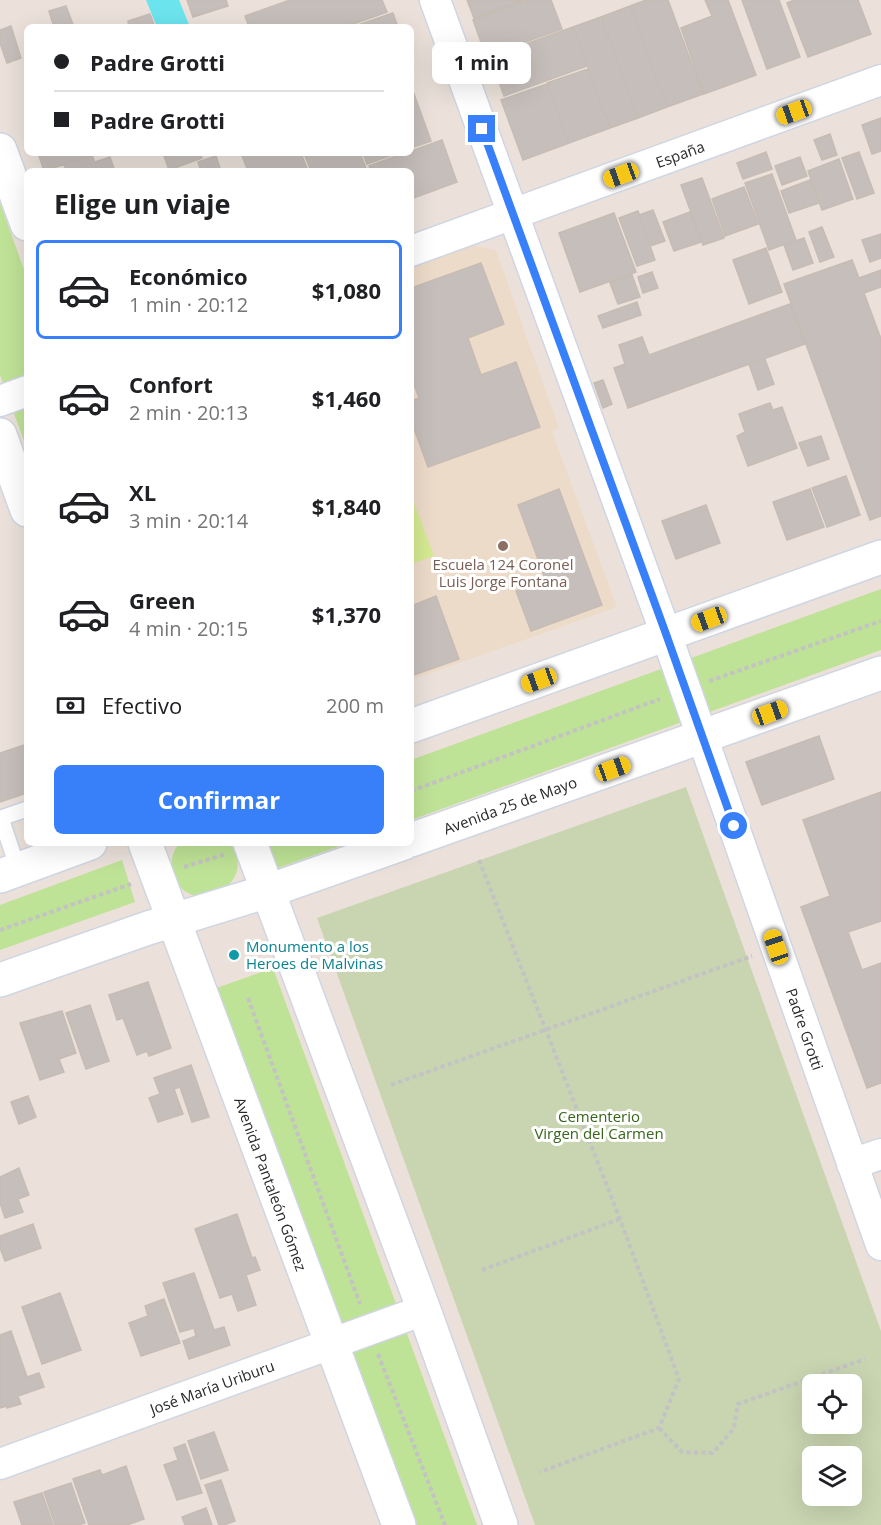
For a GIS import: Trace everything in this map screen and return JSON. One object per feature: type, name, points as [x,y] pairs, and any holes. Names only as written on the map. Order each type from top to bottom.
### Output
[{"type":"main road","points":[[0,150],[24,216]]},
{"type":"main road","points":[[0,435],[24,502]]},
{"type":"main road","points":[[414,725],[881,557]]},
{"type":"main road","name":"Avenida 25 de Mayo","points":[[414,839],[881,673]]},
{"type":"main road","points":[[9,873],[82,846]]},
{"type":"main road","name":"Avenida Pantaleón Gómez","points":[[146,846],[399,1525]]},
{"type":"main road","points":[[251,846],[424,1310],[501,1525]]},
{"type":"main road","points":[[0,980],[396,846]]},
{"type":"street","name":"Padre Grotti","points":[[435,0],[666,634],[881,1245]]},
{"type":"street","name":"España","points":[[414,250],[881,80]]},
{"type":"street","points":[[0,401],[24,392]]},
{"type":"street","points":[[852,1164],[881,1154]]},
{"type":"street","name":"José María Uriburu","points":[[0,1464],[424,1310]]},
{"type":"lane","points":[[9,873],[0,818],[24,810]]},
{"type":"path","points":[[414,790],[881,621]]},
{"type":"path","points":[[479,860],[620,1219],[679,1380],[659,1428],[540,1472]]},
{"type":"path","points":[[392,1085],[776,947]]},
{"type":"path","points":[[248,998],[369,1330],[445,1525]]},
{"type":"path","points":[[482,1270],[620,1219]]},
{"type":"path","points":[[659,1428],[682,1452],[713,1453],[734,1428],[738,1404],[865,1359]]},
{"type":"shaded area","points":[[469,245],[496,250],[559,428],[552,432],[617,607],[414,679],[414,265]]},
{"type":"green space","points":[[0,203],[24,270],[24,441],[0,375]]},
{"type":"green space","points":[[414,503],[434,556],[414,563]]},
{"type":"green space","points":[[881,589],[881,650],[414,819],[414,759]]},
{"type":"green space","name":"Cementerio Virgen del Carmen","points":[[686,787],[881,1331],[881,1525],[535,1525],[317,918]]},
{"type":"green space","points":[[177,846],[231,846],[237,858],[237,872],[230,883],[219,892],[206,896],[193,895],[181,888],[173,873],[173,853]]},
{"type":"green space","points":[[267,846],[340,846],[275,869]]},
{"type":"green space","points":[[122,860],[135,902],[0,950],[0,905]]},
{"type":"green space","points":[[273,968],[477,1525],[408,1525],[211,990]]},
{"type":"water","points":[[146,0],[179,0],[189,24],[156,24]]},
{"type":"building","points":[[187,0],[226,0],[228,6],[193,17]]},
{"type":"building","points":[[290,0],[382,0],[387,12],[353,24],[248,24],[245,16]]},
{"type":"building","points":[[467,0],[524,0],[474,18]]},
{"type":"building","points":[[528,0],[551,0],[562,29],[486,56],[473,20]]},
{"type":"building","points":[[646,0],[668,0],[703,94],[667,107],[630,6]]},
{"type":"building","points":[[705,0],[728,0],[756,75],[704,94],[681,28],[712,16]]},
{"type":"building","points":[[742,0],[779,0],[800,57],[767,69]]},
{"type":"building","points":[[794,0],[858,0],[871,34],[808,57],[787,3]]},
{"type":"building","points":[[66,6],[73,24],[53,24],[49,11]]},
{"type":"building","points":[[630,6],[667,107],[638,118],[601,17]]},
{"type":"building","points":[[393,13],[397,24],[361,24]]},
{"type":"building","points":[[150,14],[154,24],[128,24],[128,21]]},
{"type":"building","points":[[601,17],[638,118],[610,128],[573,27]]},
{"type":"building","points":[[11,26],[21,58],[7,63],[0,43],[0,30]]},
{"type":"building","points":[[573,27],[587,66],[504,96],[490,57]]},
{"type":"building","points":[[588,69],[610,128],[569,143],[547,83]]},
{"type":"building","points":[[547,84],[569,143],[523,160],[501,100]]},
{"type":"building","points":[[414,94],[431,141],[414,147]]},
{"type":"building","points":[[881,118],[881,151],[872,154],[862,125]]},
{"type":"building","points":[[830,134],[837,155],[822,160],[814,140]]},
{"type":"building","points":[[442,140],[457,182],[414,198],[414,168],[370,168],[369,166],[397,156],[414,156],[414,150]]},
{"type":"building","points":[[766,152],[772,169],[743,179],[737,163]]},
{"type":"building","points":[[859,152],[874,193],[857,199],[842,158]]},
{"type":"building","points":[[39,156],[89,156],[53,168],[43,168]]},
{"type":"building","points":[[92,156],[97,168],[65,168],[64,164]]},
{"type":"building","points":[[164,156],[201,156],[202,158],[174,168],[168,168]]},
{"type":"building","points":[[216,156],[220,168],[200,168],[198,162]]},
{"type":"building","points":[[242,156],[302,156],[307,168],[247,168]]},
{"type":"building","points":[[305,156],[361,156],[366,168],[310,168]]},
{"type":"building","points":[[364,156],[390,156],[367,164]]},
{"type":"building","points":[[110,157],[114,168],[97,168],[95,162]]},
{"type":"building","points":[[800,157],[807,176],[782,185],[775,166]]},
{"type":"building","points":[[839,159],[853,199],[822,210],[808,171]]},
{"type":"building","points":[[772,174],[796,240],[769,250],[745,183]]},
{"type":"building","points":[[702,178],[724,238],[703,245],[681,185]]},
{"type":"building","points":[[810,180],[819,203],[789,213],[781,191]]},
{"type":"building","points":[[744,187],[758,224],[725,236],[712,199]]},
{"type":"building","points":[[653,210],[665,241],[650,246],[639,215]]},
{"type":"building","points":[[638,211],[655,260],[637,266],[619,218]]},
{"type":"building","points":[[690,212],[701,242],[674,251],[663,222]]},
{"type":"building","points":[[614,213],[636,272],[580,292],[559,233]]},
{"type":"building","points":[[822,227],[834,257],[820,262],[809,232]]},
{"type":"building","points":[[881,234],[881,258],[870,262],[862,240]]},
{"type":"building","points":[[804,238],[813,263],[793,270],[784,245]]},
{"type":"building","points":[[766,248],[782,292],[749,304],[733,260]]},
{"type":"building","points":[[852,260],[859,278],[881,270],[881,287],[864,293],[881,339],[881,516],[870,520],[784,284]]},
{"type":"building","points":[[481,263],[504,324],[468,338],[481,375],[516,362],[540,427],[428,467],[414,428],[414,400],[419,398],[414,384],[414,287]]},
{"type":"building","points":[[652,272],[658,288],[643,293],[638,277]]},
{"type":"building","points":[[632,275],[640,297],[618,304],[610,283]]},
{"type":"building","points":[[637,302],[641,315],[603,328],[598,316]]},
{"type":"building","points":[[790,304],[805,344],[628,408],[614,368],[625,364],[619,345],[642,337],[649,355]]},
{"type":"building","points":[[765,359],[774,384],[758,390],[749,364]]},
{"type":"building","points":[[603,380],[612,404],[603,408],[594,383]]},
{"type":"building","points":[[770,403],[773,410],[782,407],[797,448],[748,466],[737,436],[745,432],[739,414]]},
{"type":"building","points":[[821,436],[829,459],[808,466],[799,443]]},
{"type":"building","points":[[846,476],[860,515],[827,527],[812,488]]},
{"type":"building","points":[[559,489],[602,605],[531,631],[516,591],[546,581],[518,505]]},
{"type":"building","points":[[810,489],[824,527],[787,540],[773,502]]},
{"type":"building","points":[[706,505],[720,543],[676,559],[662,521]]},
{"type":"building","points":[[436,596],[459,659],[414,675],[414,605]]},
{"type":"building","points":[[819,736],[834,779],[762,805],[746,762]]},
{"type":"building","points":[[24,745],[24,794],[0,802],[0,753]]},
{"type":"building","points":[[881,792],[881,921],[848,932],[862,970],[881,963],[881,1083],[867,1088],[801,907],[830,896],[803,820]]},
{"type":"building","points":[[148,982],[171,1048],[149,1056],[147,1051],[137,1055],[123,1018],[117,1020],[109,995]]},
{"type":"building","points":[[90,1005],[109,1061],[86,1069],[66,1013]]},
{"type":"building","points":[[62,1011],[76,1053],[59,1059],[64,1072],[40,1080],[20,1023]]},
{"type":"building","points":[[191,1065],[209,1117],[192,1122],[180,1087],[174,1089],[183,1114],[158,1122],[149,1098],[160,1094],[154,1078]]},
{"type":"building","points":[[28,1096],[36,1117],[19,1124],[11,1102]]},
{"type":"building","points":[[19,1168],[29,1195],[18,1199],[23,1212],[5,1218],[0,1203],[0,1177]]},
{"type":"building","points":[[237,1214],[252,1258],[255,1257],[260,1270],[246,1275],[256,1305],[238,1311],[232,1294],[220,1298],[195,1229]]},
{"type":"building","points":[[33,1224],[41,1248],[5,1261],[0,1248],[0,1236]]},
{"type":"building","points":[[194,1273],[214,1330],[224,1327],[230,1345],[189,1359],[183,1341],[196,1336],[194,1328],[180,1332],[163,1283]]},
{"type":"building","points":[[60,1293],[81,1350],[42,1364],[22,1307]]},
{"type":"building","points":[[164,1299],[180,1343],[141,1356],[129,1323],[148,1316],[145,1306]]},
{"type":"building","points":[[11,1331],[27,1377],[39,1373],[44,1387],[18,1396],[21,1404],[0,1408],[0,1335]]},
{"type":"building","points":[[214,1432],[228,1470],[201,1479],[188,1441]]},
{"type":"building","points":[[185,1444],[202,1493],[177,1500],[164,1465],[178,1460],[174,1448]]},
{"type":"building","points":[[126,1466],[144,1519],[127,1525],[89,1525],[73,1479],[100,1470],[102,1475]]},
{"type":"building","points":[[221,1480],[235,1521],[224,1525],[219,1525],[205,1485]]},
{"type":"building","points":[[71,1483],[85,1523],[55,1525],[44,1492]]},
{"type":"building","points":[[42,1493],[53,1525],[22,1525],[14,1502]]},
{"type":"building","points":[[206,1508],[212,1525],[185,1525],[182,1517]]},
{"type":"place","name":"Escuela 124 Coronel Luis Jorge Fontana","points":[[503,546]]},
{"type":"place","name":"Monumento a los Heroes de Malvinas","points":[[234,955]]},
{"type":"route","points":[[482,129],[734,826]]}]
